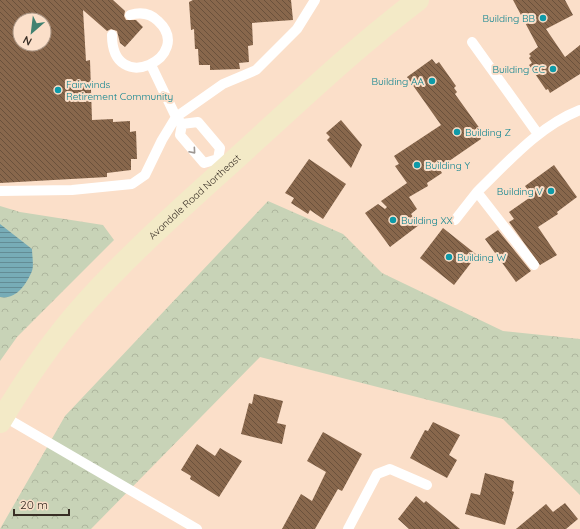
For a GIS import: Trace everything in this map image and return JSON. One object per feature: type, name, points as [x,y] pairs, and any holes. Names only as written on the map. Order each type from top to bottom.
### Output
[{"type":"main road","name":"Avondale Road Northeast","points":[[2,419],[39,361],[80,309],[222,163],[386,24],[418,0]]},
{"type":"lane","points":[[0,191],[72,190],[132,184],[145,175],[162,140],[179,120],[223,84],[256,70],[297,29],[315,0]]},
{"type":"lane","points":[[112,35],[113,48],[120,60],[136,68],[151,66],[160,58],[165,50],[167,42],[166,33],[162,24],[155,18],[138,13],[130,15]]},
{"type":"lane","points":[[472,42],[538,134]]},
{"type":"lane","points":[[151,66],[179,120],[180,135],[204,163],[222,163],[220,148],[198,122],[179,120]]},
{"type":"lane","points":[[455,220],[477,192],[538,134],[566,116],[580,110]]},
{"type":"lane","points":[[477,192],[534,265]]},
{"type":"lane","points":[[2,419],[197,529]]},
{"type":"lane","points":[[348,529],[377,474],[390,469],[427,485]]},
{"type":"green space","points":[[268,201],[343,234],[382,273],[503,331],[580,339],[580,495],[503,419],[260,357],[91,529],[0,529],[65,416]]},
{"type":"green space","points":[[0,206],[20,212],[103,225],[114,240],[17,337],[0,361]]},
{"type":"water","points":[[0,224],[32,249],[33,266],[30,276],[16,294],[6,297],[0,297]]},
{"type":"building","name":"Fairwinds Retirement Community","points":[[0,0],[113,0],[125,11],[124,16],[126,20],[136,20],[143,27],[125,47],[120,43],[117,31],[111,29],[107,31],[83,10],[86,61],[90,60],[92,120],[113,119],[113,122],[130,121],[130,132],[136,131],[137,159],[131,159],[131,170],[107,173],[107,177],[0,183]]},
{"type":"building","name":"Fairwinds Retirement Community","points":[[193,0],[291,0],[293,20],[252,23],[253,45],[248,46],[249,62],[239,63],[240,69],[210,70],[210,65],[199,65],[198,49],[195,49],[194,29],[191,30],[189,2]]},
{"type":"building","points":[[513,0],[565,0],[573,15],[546,29],[565,57],[580,45],[580,74],[550,93],[548,89],[546,90],[529,65],[532,63],[529,58],[531,56],[529,54],[538,47]]},
{"type":"building","points":[[432,59],[436,64],[439,62],[456,86],[454,88],[457,92],[455,94],[483,133],[479,136],[481,139],[439,168],[442,173],[427,183],[428,186],[409,197],[417,209],[411,214],[419,225],[390,247],[365,213],[378,204],[385,209],[387,207],[381,201],[407,183],[395,166],[399,164],[394,156],[441,125],[407,77]]},
{"type":"building","points":[[341,120],[362,145],[351,168],[327,140],[330,137],[326,133]]},
{"type":"building","points":[[309,159],[346,184],[323,219],[310,210],[308,214],[291,203],[294,198],[285,193]]},
{"type":"building","points":[[554,165],[577,197],[557,212],[558,214],[538,227],[557,255],[540,265],[509,222],[514,219],[509,212],[532,196],[525,186]]},
{"type":"building","name":"Building W","points":[[443,228],[477,255],[454,285],[420,258]]},
{"type":"building","points":[[498,230],[531,271],[516,282],[485,239]]},
{"type":"building","points":[[254,394],[283,401],[277,423],[286,425],[282,444],[241,434],[249,403],[252,404]]},
{"type":"building","points":[[433,422],[460,435],[449,455],[457,460],[447,478],[410,458],[425,430],[428,431]]},
{"type":"building","points":[[323,432],[362,454],[342,491],[338,489],[315,529],[282,529],[301,494],[312,501],[326,472],[307,461]]},
{"type":"building","points":[[197,444],[215,456],[220,448],[242,461],[219,497],[190,479],[191,476],[181,470]]},
{"type":"building","points":[[485,473],[514,481],[512,491],[514,492],[505,525],[465,514],[471,493],[480,495]]},
{"type":"building","points":[[416,496],[424,503],[426,501],[460,529],[409,529],[398,519]]},
{"type":"building","points":[[565,503],[578,519],[566,529],[516,529],[546,504],[553,512]]},
{"type":"place","name":"Building BB","points":[[543,18]]},
{"type":"place","name":"Building CC","points":[[553,69]]},
{"type":"place","name":"Building AA","points":[[432,81]]},
{"type":"place","name":"Fairwinds Retirement Community","points":[[58,90]]},
{"type":"place","name":"Building Z","points":[[457,132]]},
{"type":"place","name":"Building Y","points":[[417,165]]},
{"type":"place","name":"Building V","points":[[551,191]]},
{"type":"place","name":"Building XX","points":[[393,220]]},
{"type":"place","name":"Building W","points":[[449,257]]}]
